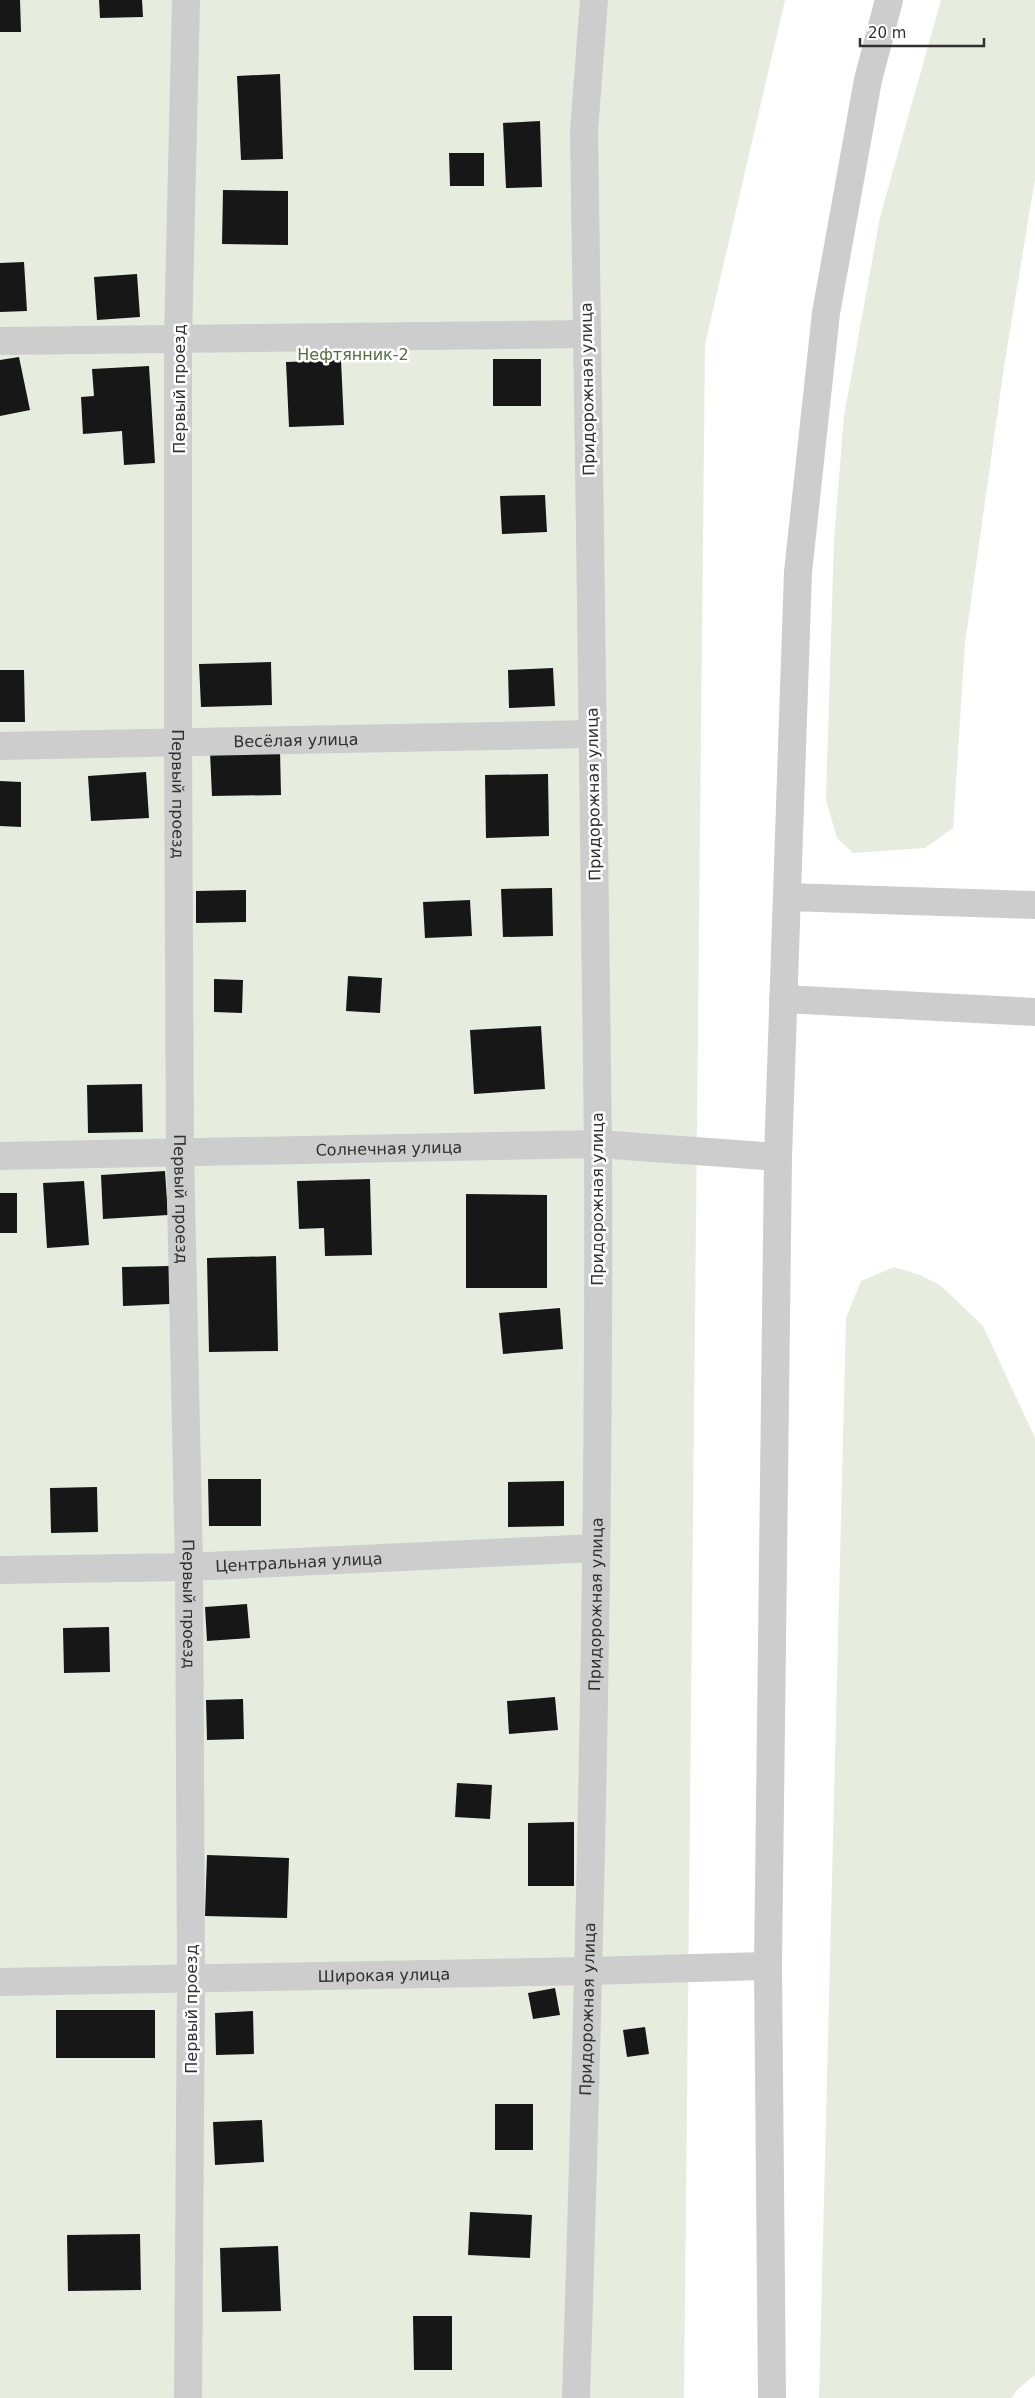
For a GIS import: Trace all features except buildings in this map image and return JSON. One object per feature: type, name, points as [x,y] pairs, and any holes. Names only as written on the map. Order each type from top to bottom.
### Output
[{"type":"street","name":"Первый проезд","points":[[186,0],[178,339],[178,742],[180,1152],[189,1567],[191,1978],[188,2398]]},
{"type":"street","name":"Придорожная улица","points":[[576,2398],[590,1971],[596,1548],[598,1144],[584,130],[594,0]]},
{"type":"street","points":[[772,2398],[768,1966],[778,1157],[798,572],[825,322],[868,80],[889,0]]},
{"type":"street","points":[[0,341],[586,334]]},
{"type":"street","name":"Весёлая улица","points":[[0,746],[592,734]]},
{"type":"street","points":[[787,897],[1035,905]]},
{"type":"street","points":[[783,999],[1035,1012]]},
{"type":"street","name":"Солнечная улица","points":[[0,1156],[598,1144],[778,1157]]},
{"type":"street","name":"Центральная улица","points":[[0,1570],[189,1567],[596,1548]]},
{"type":"street","name":"Широкая улица","points":[[0,1982],[768,1966]]},
{"type":"green space","name":"Нефтянник-2","points":[[0,0],[785,0],[705,344],[684,2398],[0,2398]]},
{"type":"green space","points":[[941,0],[1035,0],[1035,179],[1005,360],[965,643],[953,828],[925,848],[853,853],[837,838],[826,800],[834,539],[844,416],[880,217]]},
{"type":"green space","points":[[894,1267],[920,1275],[940,1285],[983,1326],[1035,1438],[1035,2375],[1018,2389],[1011,2398],[819,2398],[846,1318],[861,1281]]}]
